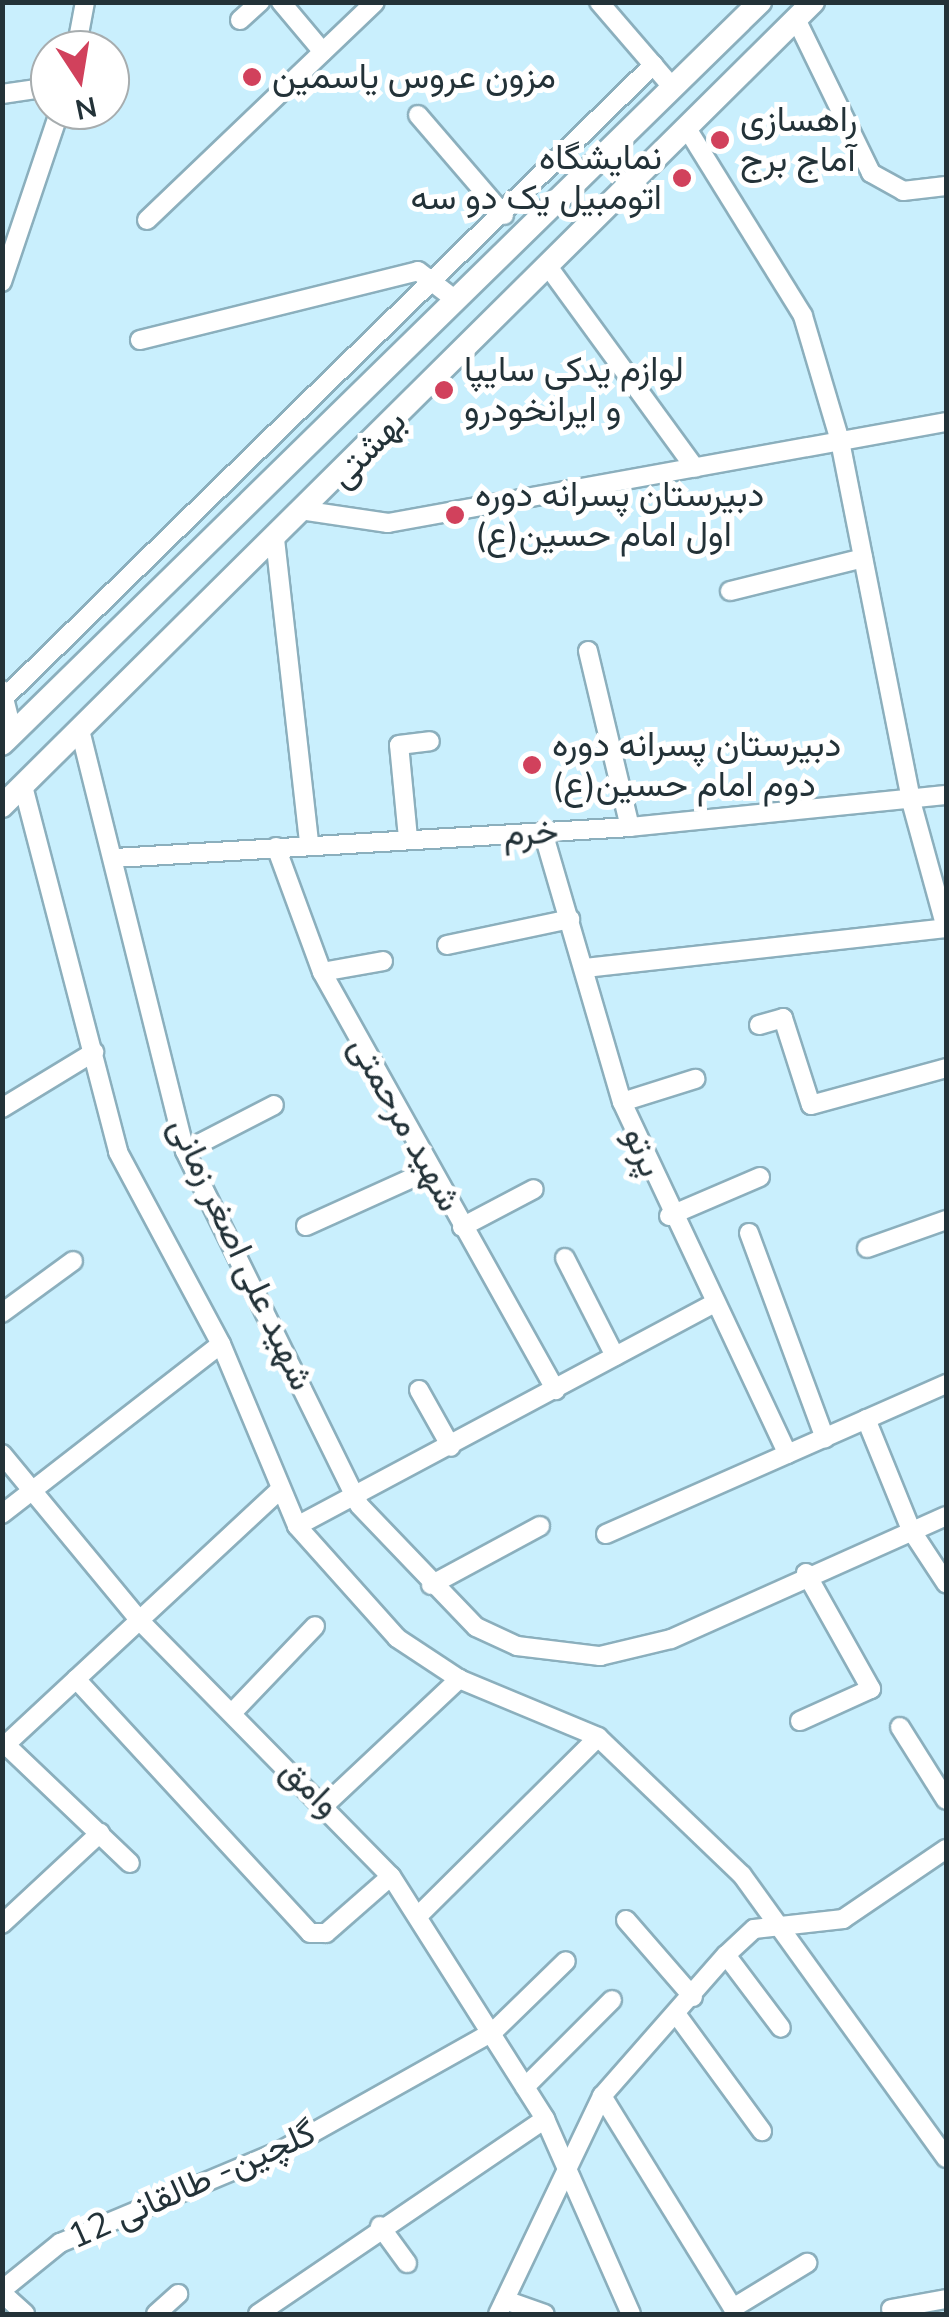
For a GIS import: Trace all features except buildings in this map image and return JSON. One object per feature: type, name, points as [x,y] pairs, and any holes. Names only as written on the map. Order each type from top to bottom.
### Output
[{"type":"main road","name":"بهشتی","points":[[8,739],[453,298],[760,2]]},
{"type":"main road","name":"بهشتی","points":[[2,806],[308,511],[547,265],[813,2]]},
{"type":"street","points":[[80,30],[85,2]]},
{"type":"street","points":[[240,20],[260,2]]},
{"type":"street","points":[[281,2],[324,52]]},
{"type":"street","points":[[147,220],[375,2]]},
{"type":"street","points":[[599,2],[672,87]]},
{"type":"street","points":[[796,19],[871,172],[903,191],[946,186]]},
{"type":"street","points":[[8,739],[3,694],[504,215],[653,66]]},
{"type":"street","points":[[2,94],[30,90]]},
{"type":"street","points":[[418,115],[504,215]]},
{"type":"street","points":[[586,968],[946,928],[911,801],[840,442],[803,316],[686,128]]},
{"type":"street","points":[[2,282],[53,130]]},
{"type":"street","points":[[547,265],[695,468]]},
{"type":"street","points":[[140,340],[418,271],[453,298]]},
{"type":"street","points":[[308,511],[388,524],[946,422]]},
{"type":"street","points":[[275,540],[309,843]]},
{"type":"street","points":[[730,591],[863,558]]},
{"type":"street","points":[[588,651],[630,828]]},
{"type":"street","name":"شهید علی اصغر زمانی","points":[[80,730],[115,858],[142,1005],[185,1151],[354,1497],[431,1585],[476,1627],[517,1646],[618,1652],[671,1638],[806,1573]]},
{"type":"street","points":[[408,838],[399,745],[430,742]]},
{"type":"street","points":[[23,786],[118,1152],[221,1344],[279,1491],[297,1526],[398,1638],[460,1679],[598,1737],[784,1922],[946,2158]]},
{"type":"street","name":"خرم","points":[[115,858],[309,843],[630,828],[946,796]]},
{"type":"street","name":"پرتو","points":[[543,832],[586,968],[622,1102],[668,1216],[788,1454]]},
{"type":"street","name":"شهید مرحمتی","points":[[276,847],[322,972],[556,1390]]},
{"type":"street","points":[[446,945],[570,920]]},
{"type":"street","points":[[322,972],[382,961]]},
{"type":"street","points":[[759,1025],[783,1018],[811,1105],[946,1068]]},
{"type":"street","points":[[2,1108],[94,1052]]},
{"type":"street","points":[[622,1102],[695,1078]]},
{"type":"street","points":[[185,1151],[274,1105]]},
{"type":"street","points":[[306,1226],[430,1170]]},
{"type":"street","points":[[668,1216],[760,1177]]},
{"type":"street","points":[[462,1228],[534,1189]]},
{"type":"street","points":[[867,1248],[946,1220]]},
{"type":"street","points":[[748,1232],[825,1438]]},
{"type":"street","points":[[565,1258],[615,1356]]},
{"type":"street","points":[[2,1313],[73,1262]]},
{"type":"street","points":[[297,1526],[712,1305]]},
{"type":"street","points":[[2,1514],[221,1344]]},
{"type":"street","points":[[606,1534],[946,1384]]},
{"type":"street","points":[[418,1390],[451,1447]]},
{"type":"street","points":[[866,1419],[911,1530],[946,1583]]},
{"type":"street","name":"وامق","points":[[2,1454],[140,1621],[326,1804],[391,1876],[494,2031],[545,2119],[631,2314]]},
{"type":"street","points":[[130,1862],[4,1746],[279,1491]]},
{"type":"street","points":[[800,1721],[870,1689],[806,1573],[946,1516]]},
{"type":"street","points":[[431,1585],[540,1526]]},
{"type":"street","points":[[232,1713],[315,1626]]},
{"type":"street","points":[[76,1679],[319,1935],[391,1876]]},
{"type":"street","points":[[326,1804],[460,1679]]},
{"type":"street","points":[[900,1726],[946,1800]]},
{"type":"street","points":[[419,1916],[598,1737]]},
{"type":"street","points":[[2,1924],[100,1833]]},
{"type":"street","points":[[546,2314],[501,2307],[562,2164],[602,2096],[694,1997],[726,1955],[754,1930],[784,1922],[843,1919],[946,1849]]},
{"type":"street","points":[[626,1920],[694,1997]]},
{"type":"street","points":[[726,1955],[782,2028]]},
{"type":"street","name":"گلچین- طالقانی 12","points":[[2,2292],[60,2243],[282,2150],[494,2031],[566,1961]]},
{"type":"street","points":[[525,2087],[612,2000]]},
{"type":"street","points":[[676,2015],[762,2131]]},
{"type":"street","points":[[602,2096],[734,2308],[807,2262]]},
{"type":"street","points":[[258,2314],[380,2226],[545,2119]]},
{"type":"street","points":[[380,2226],[407,2263]]},
{"type":"street","points":[[2,2292],[25,2314]]},
{"type":"street","points":[[156,2314],[178,2294]]},
{"type":"street","points":[[282,2298],[295,2314]]},
{"type":"street","points":[[891,2309],[946,2299]]},
{"type":"place","name":"مزون عروس یاسمین","points":[[252,77]]},
{"type":"place","name":"راهسازی آماج برج","points":[[720,140]]},
{"type":"place","name":"نمایشگاه اتومبیل یک دو سه","points":[[682,178]]},
{"type":"place","name":"لوازم یدکی سایپا و ایرانخودرو","points":[[444,390]]},
{"type":"place","name":"دبیرستان پسرانه دوره اول امام حسین(ع)","points":[[455,515]]},
{"type":"place","name":"دبیرستان پسرانه دوره دوم امام حسین(ع)","points":[[532,765]]}]
